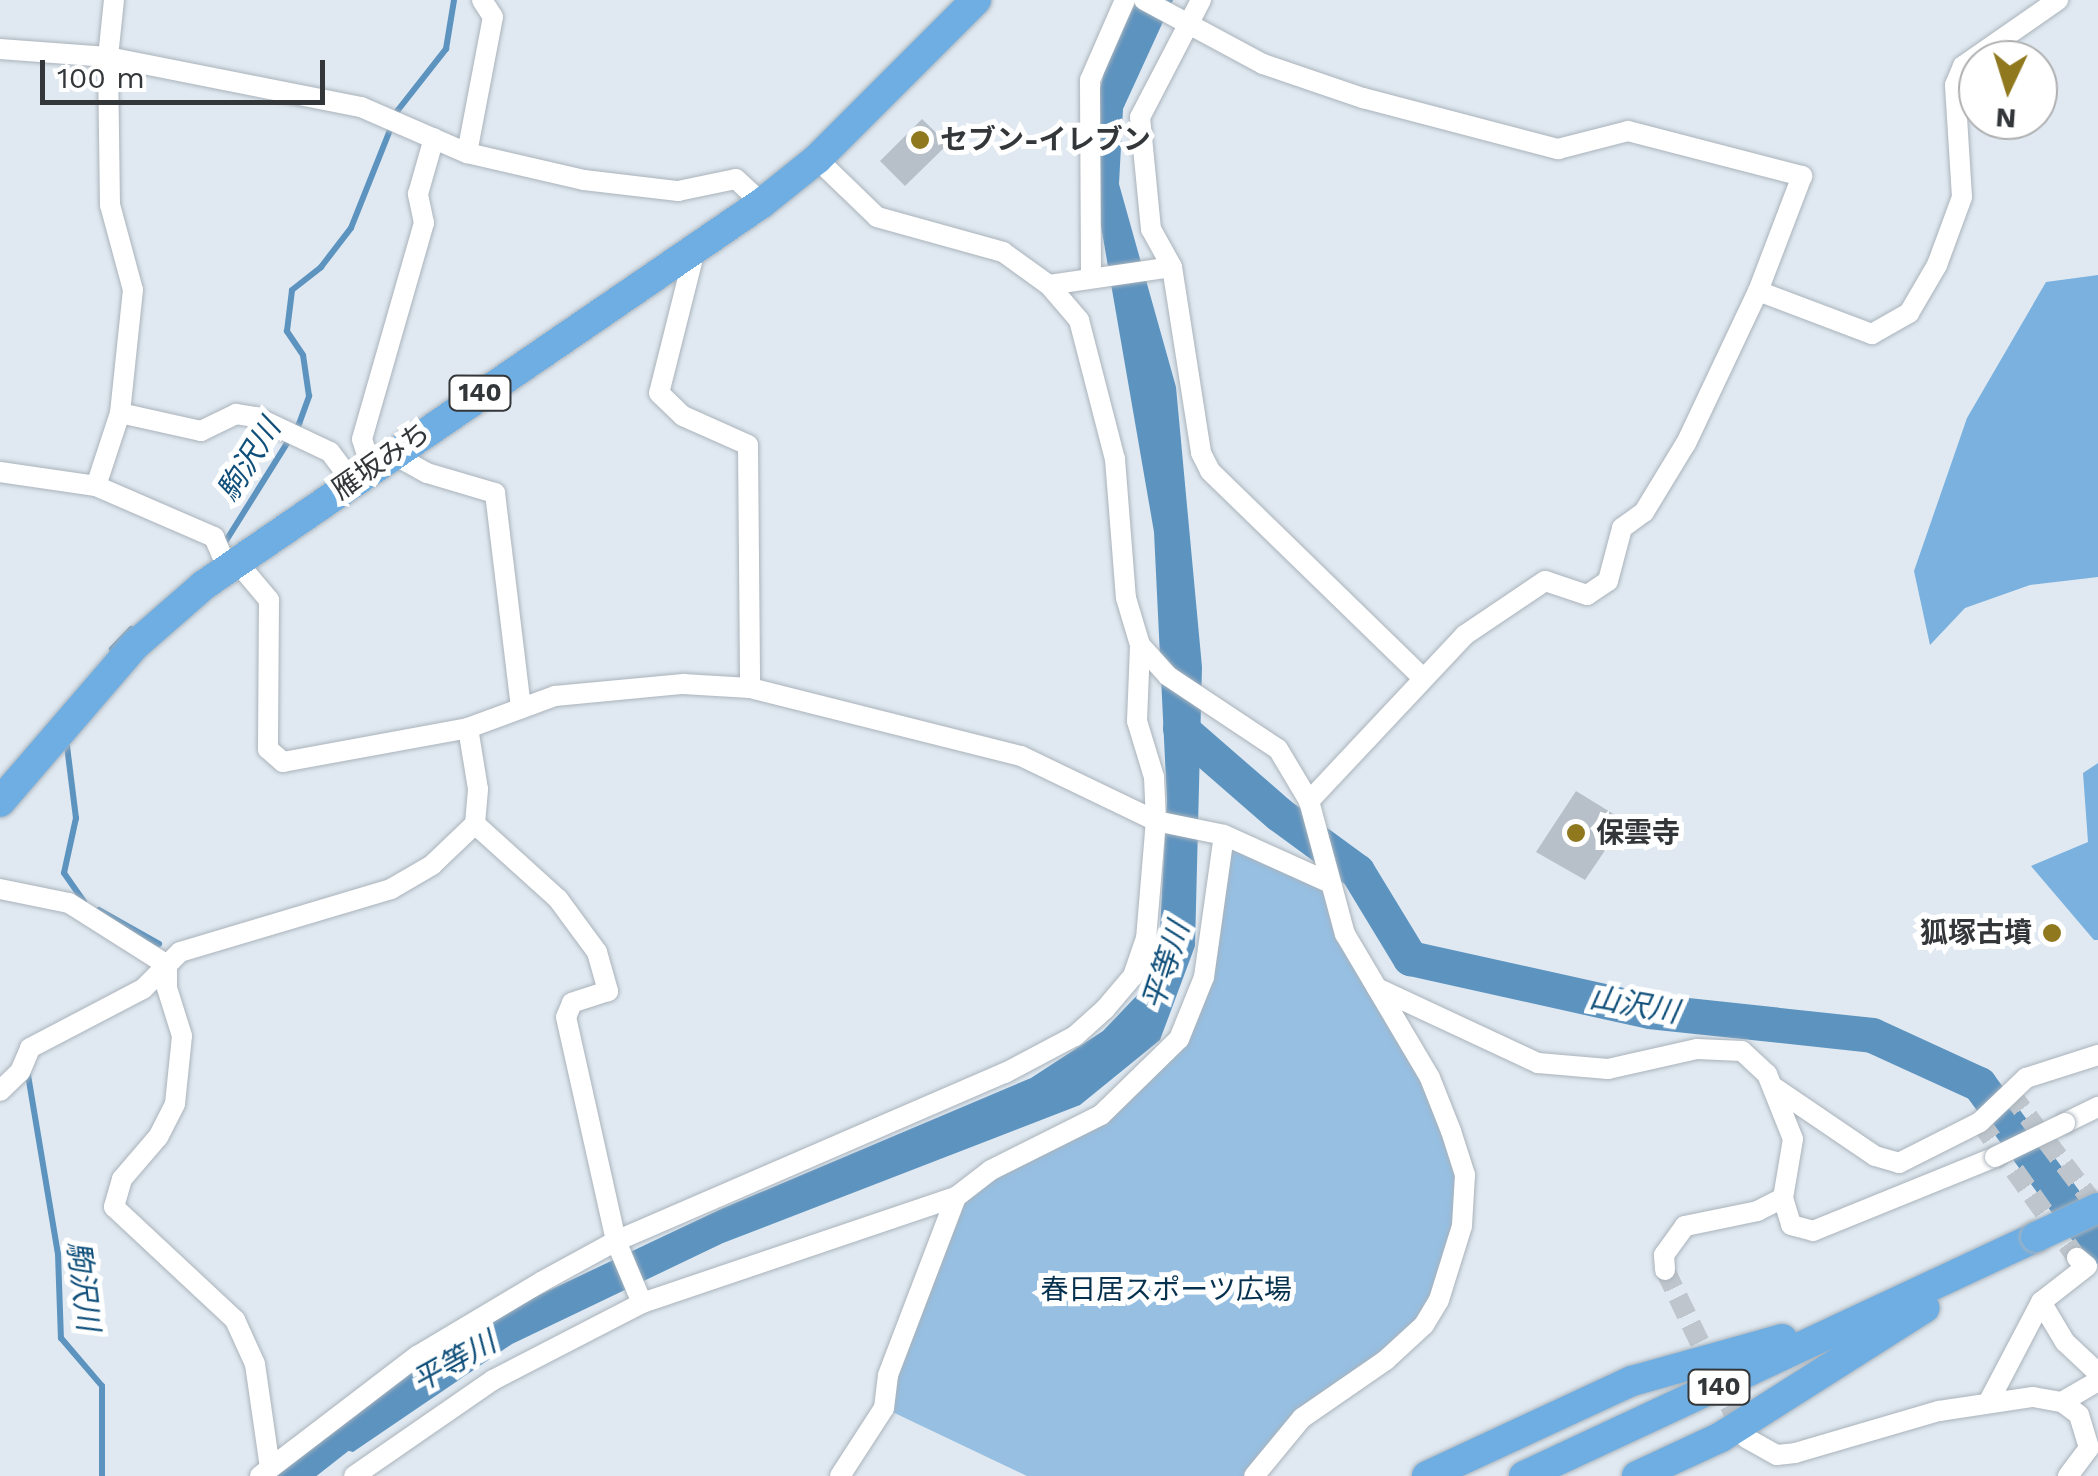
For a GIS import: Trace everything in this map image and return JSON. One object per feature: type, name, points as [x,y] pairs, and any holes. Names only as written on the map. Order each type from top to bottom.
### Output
[{"type":"highway","name":"雁坂みち","points":[[0,802],[134,646],[230,560],[694,254],[762,203],[817,158],[976,0]]},
{"type":"highway","name":"140","points":[[1524,1476],[2098,1208]]},
{"type":"highway","points":[[1637,1476],[1721,1437],[2036,1236]]},
{"type":"highway","points":[[1426,1476],[1632,1381],[1913,1296]]},
{"type":"street","points":[[96,486],[120,414],[132,290],[110,204],[108,57],[114,0]]},
{"type":"street","points":[[467,153],[493,17],[482,0]]},
{"type":"street","points":[[1097,277],[1090,80],[1126,0]]},
{"type":"street","points":[[1144,0],[1263,64],[1558,149],[1628,131],[1802,176],[1758,291],[1686,443],[1644,512],[1622,528],[1608,581],[1587,595],[1545,582],[1465,635],[1309,802]]},
{"type":"street","points":[[1201,0],[1140,117],[1151,229],[1210,471],[1422,678]]},
{"type":"street","points":[[1758,291],[1872,334],[1909,313],[1937,265],[1962,198],[1955,85],[1963,66],[2058,0]]},
{"type":"street","points":[[0,49],[108,57],[382,116],[467,153],[584,180],[678,190],[736,180],[762,203]]},
{"type":"street","points":[[371,467],[362,439],[424,223],[418,194],[434,138]]},
{"type":"street","points":[[265,1472],[416,1356],[616,1241],[1075,1036],[1133,976],[1146,939],[1156,821],[1154,777],[1137,721],[1140,645],[1126,598],[1115,459],[1092,355],[1079,320],[1048,285],[1002,252],[877,217],[817,158]]},
{"type":"street","points":[[694,254],[659,394],[684,416],[748,445],[750,688]]},
{"type":"street","points":[[1048,285],[1162,267]]},
{"type":"street","points":[[120,414],[201,430],[236,414],[294,433],[371,467],[427,472],[495,493],[521,708]]},
{"type":"street","points":[[0,472],[96,486],[214,537],[230,560],[269,600],[268,749],[283,762],[468,728],[555,696],[683,684],[750,688],[1021,756],[1156,821],[1224,835],[1325,876]]},
{"type":"street","points":[[1140,645],[1197,696],[1278,749],[1309,802],[1319,831],[1325,876],[1345,934],[1430,1078],[1465,1176],[1452,1268],[1424,1324],[1386,1360],[1302,1418],[1254,1476]]},
{"type":"street","points":[[0,1091],[20,1072],[30,1048],[143,989],[180,952],[391,889],[432,865],[475,824],[478,789],[468,728]]},
{"type":"street","points":[[475,824],[558,899],[597,952],[608,991],[572,1003],[566,1017],[616,1241],[642,1303]]},
{"type":"street","points":[[354,1476],[493,1380],[642,1303],[956,1197],[991,1170],[1101,1114],[1179,1038],[1204,978],[1224,835]]},
{"type":"street","points":[[0,889],[69,903],[167,965]]},
{"type":"street","points":[[167,965],[166,988],[182,1036],[175,1104],[158,1137],[122,1179],[114,1207],[234,1320],[255,1364],[265,1472]]},
{"type":"street","points":[[1377,988],[1538,1063],[1608,1069],[1697,1048],[1742,1051],[1773,1087],[1875,1156],[1900,1163],[1980,1122],[2026,1078],[2098,1055]]},
{"type":"street","points":[[1773,1087],[1792,1139],[1783,1198],[1792,1224],[1814,1232],[1994,1158],[2098,1106]]},
{"type":"street","points":[[840,1476],[884,1408],[888,1375],[956,1197]]},
{"type":"street","points":[[1665,1270],[1664,1255],[1685,1226],[1758,1211],[1783,1198]]},
{"type":"street","points":[[1988,1403],[2041,1302],[2087,1262]]},
{"type":"street","points":[[2041,1302],[2065,1342],[2098,1373]]},
{"type":"street","points":[[1746,1438],[1778,1455],[1795,1453],[1874,1426],[1988,1403],[2062,1402],[2098,1381]]},
{"type":"street","points":[[2062,1402],[2080,1415],[2094,1441],[2068,1476]]},
{"type":"green space","name":"春日居スポーツ広場","points":[[1224,835],[1326,881],[1451,1131],[1462,1226],[1424,1325],[1302,1418],[1254,1476],[1027,1476],[884,1408],[956,1197],[1146,1077],[1204,977]]},
{"type":"shaded area","points":[[2098,275],[2098,577],[2030,585],[1965,608],[1930,645],[1914,571],[1967,418],[2046,282]]},
{"type":"shaded area","points":[[2098,763],[2098,940],[2094,940],[2031,866],[2088,842],[2083,773]]},
{"type":"water","points":[[1137,0],[1173,0],[1123,109],[1119,184],[1176,387],[1202,667],[1195,946],[1160,1040],[1080,1105],[723,1243],[512,1344],[353,1452],[308,1440],[495,1316],[721,1209],[1031,1078],[1103,1031],[1144,988],[1159,947],[1167,801],[1154,532],[1093,180],[1095,111],[1107,60]]},
{"type":"building","points":[[922,119],[948,144],[905,186],[880,161]]},
{"type":"building","points":[[1576,791],[1625,821],[1585,880],[1536,852]]},
{"type":"waterway","name":"駒沢川","points":[[224,544],[299,424],[309,396],[303,355],[287,331],[292,290],[321,267],[351,228],[398,110],[446,49],[454,0]]},
{"type":"waterway","name":"駒沢川","points":[[112,649],[131,629]]},
{"type":"waterway","name":"山沢川","points":[[1180,728],[1279,814],[1357,871],[1410,958],[1649,1011],[1872,1035],[1979,1084],[2098,1246]]},
{"type":"waterway","name":"駒沢川","points":[[67,746],[76,818],[64,873],[84,902]]},
{"type":"waterway","name":"駒沢川","points":[[99,910],[159,944]]},
{"type":"waterway","name":"駒沢川","points":[[28,1075],[58,1254],[61,1338],[102,1386],[102,1476]]},
{"type":"waterway","name":"平等川","points":[[287,1476],[361,1418]]},
{"type":"tunnel","points":[[2010,1093],[2098,1209]]},
{"type":"tunnel","points":[[1980,1122],[2077,1258]]},
{"type":"tunnel","points":[[1665,1270],[1744,1435]]},
{"type":"place","name":"セブン-イレブン","points":[[920,140]]},
{"type":"place","name":"保雲寺","points":[[1576,833]]},
{"type":"place","name":"狐塚古墳","points":[[2052,933]]}]
